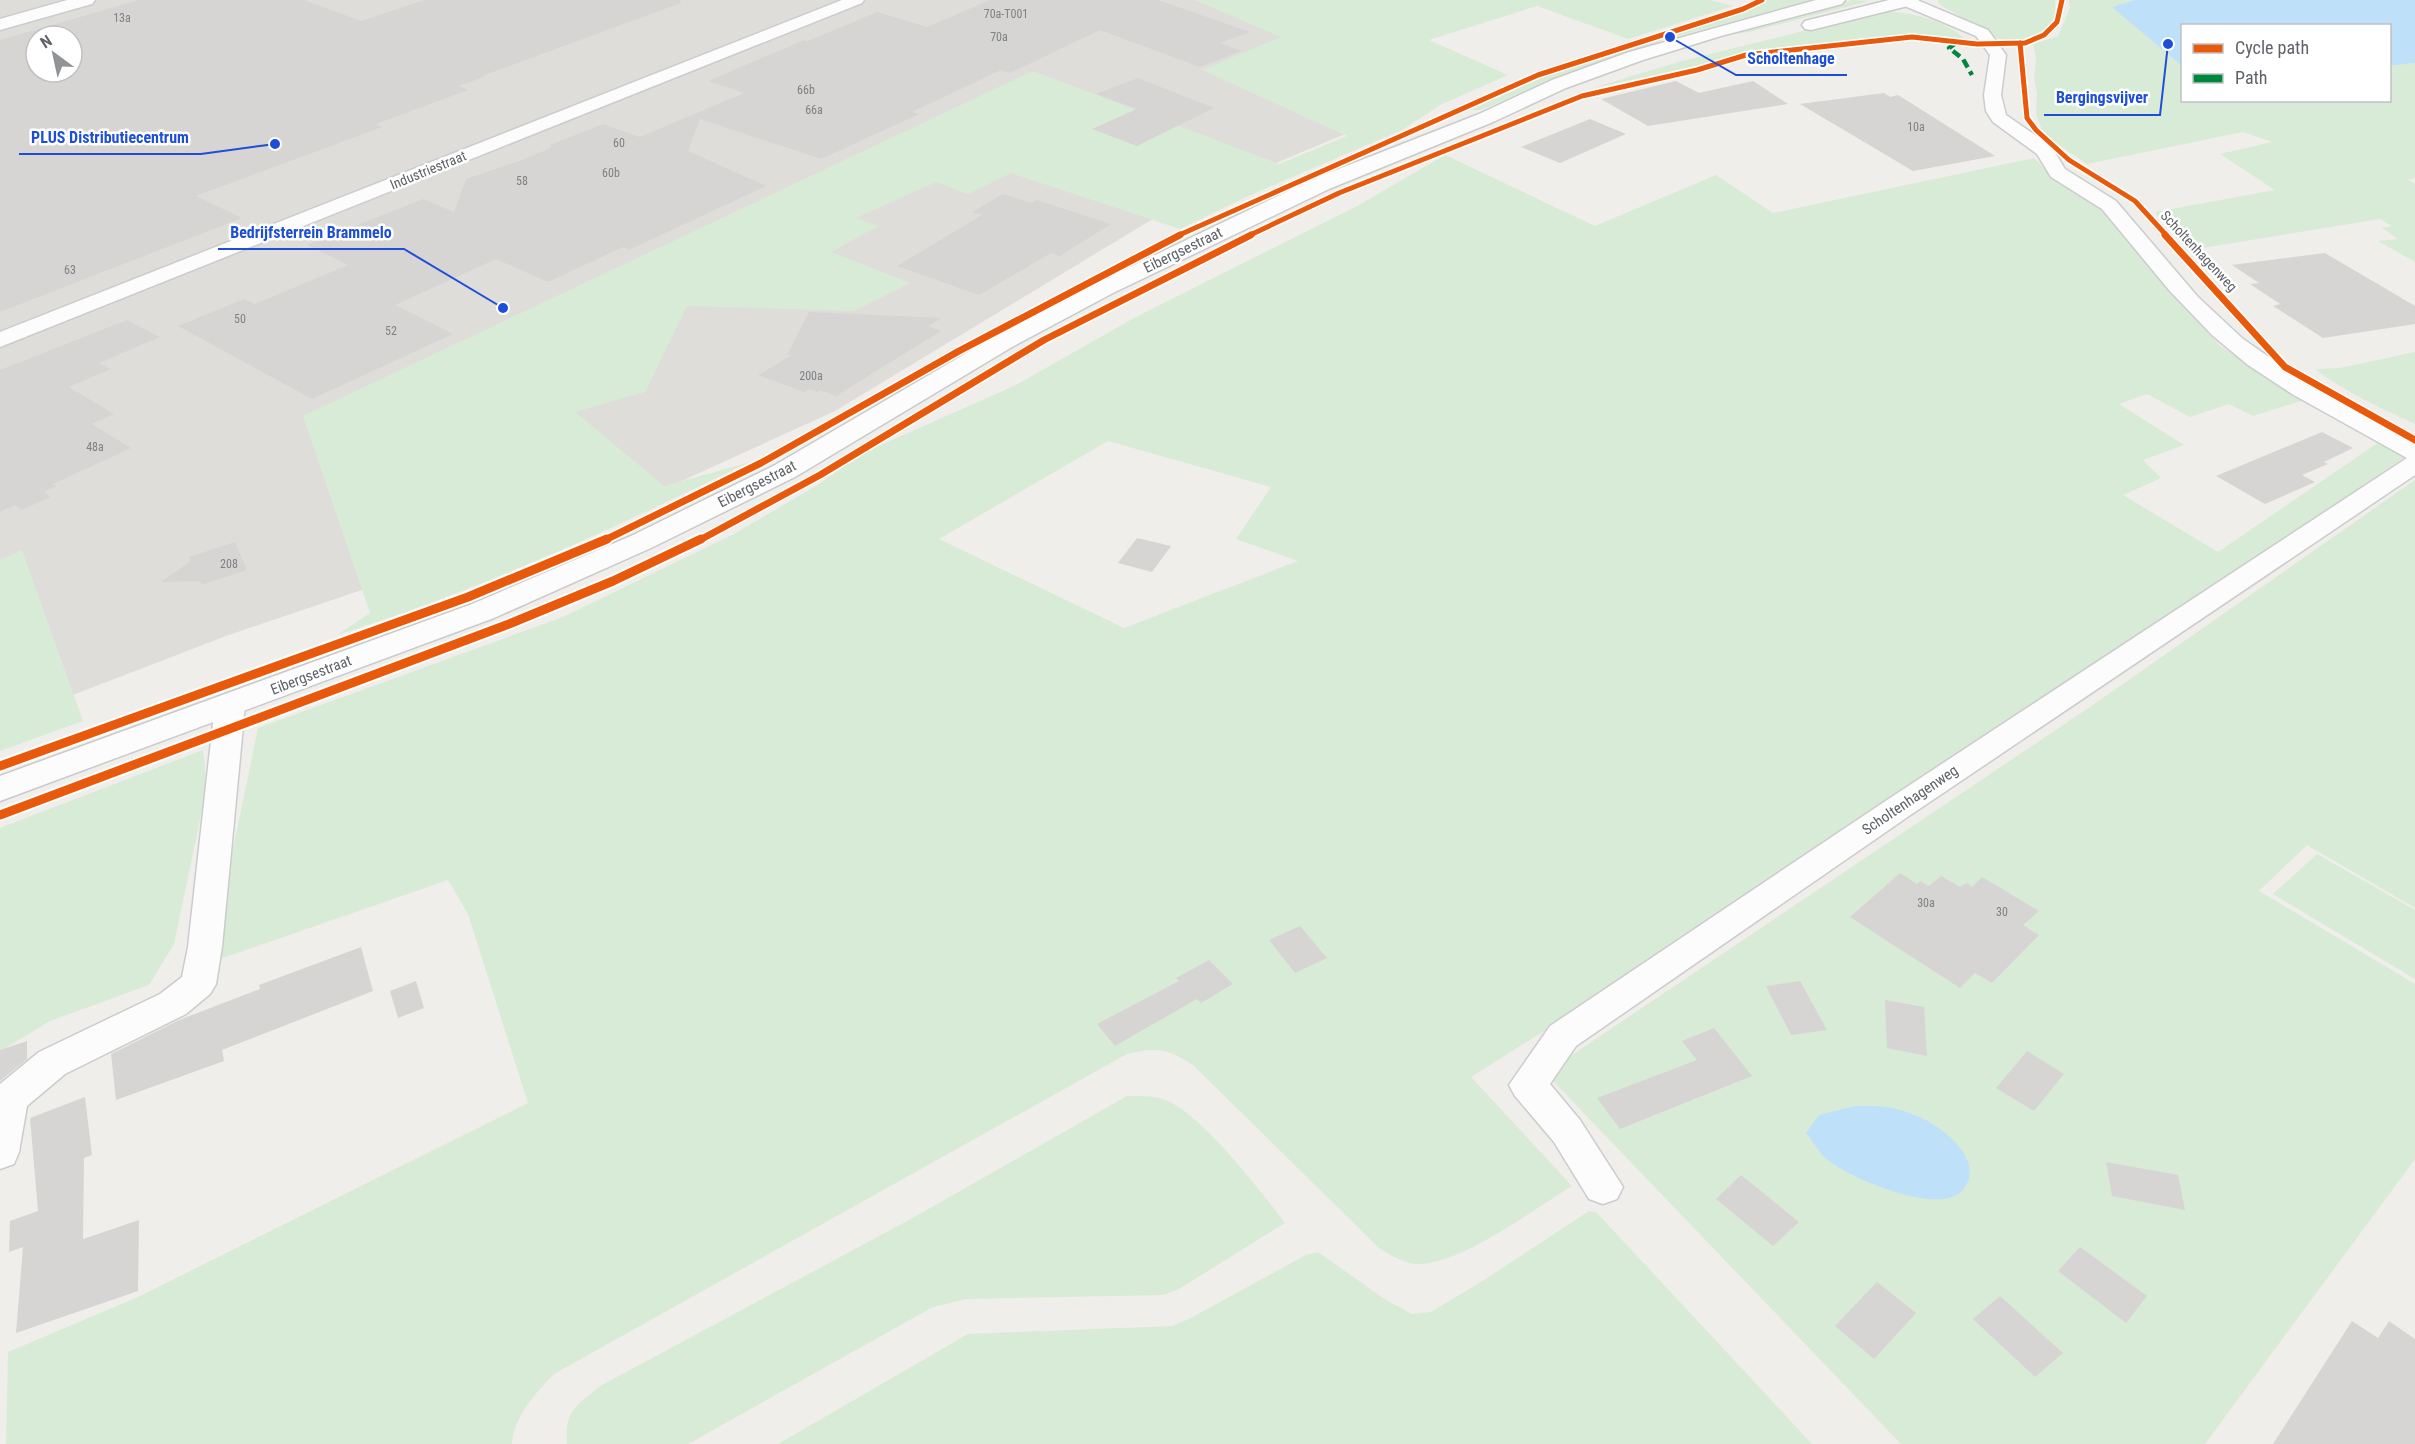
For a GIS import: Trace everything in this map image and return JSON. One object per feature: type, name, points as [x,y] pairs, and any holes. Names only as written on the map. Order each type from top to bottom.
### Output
[{"type":"main road","points":[[30,0],[53,9]]},
{"type":"main road","points":[[0,25],[86,0]]},
{"type":"main road","name":"Eibergsestraat","points":[[0,789],[483,610],[641,542],[785,471],[1003,342],[1115,282],[1321,184],[1486,118],[1559,84],[1636,56],[1836,0]]},
{"type":"main road","name":"Eibergsestraat","points":[[1486,118],[1651,66],[1906,0]]},
{"type":"street","name":"Industriestraat","points":[[0,340],[856,0]]},
{"type":"street","points":[[1906,0],[1982,33],[1998,55],[1993,87],[1994,110],[1999,118],[2045,150],[2053,167],[2060,174],[2107,201],[2207,318],[2233,343],[2299,388],[2415,453]]},
{"type":"street","name":"Scholtenhagenweg","points":[[1603,1186],[1566,1131],[1528,1085],[1563,1036],[1888,815],[2415,464]]},
{"type":"street","points":[[0,1152],[9,1099],[52,1063],[173,1004],[198,984],[205,947],[230,705]]},
{"type":"shaded area","points":[[0,0],[1225,0],[1438,95],[1176,205],[835,411],[675,484],[226,636],[0,723]]},
{"type":"green space","points":[[1195,0],[1710,0],[1733,6],[1628,39],[1537,6],[1429,40],[1508,75],[1440,105],[1404,129],[1246,197],[1180,229],[1011,173],[968,194],[936,182],[856,218],[878,226],[831,252],[910,283],[854,311],[687,306],[645,392],[575,412],[664,486],[747,463],[545,557],[442,598],[337,635],[370,613],[303,416],[1033,71],[1279,164],[1347,136],[1202,70],[1281,37]]},
{"type":"green space","points":[[1767,0],[1816,0],[1662,40],[1642,51],[1587,69],[1480,110],[1466,110],[1544,74],[1752,8]]},
{"type":"green space","points":[[1852,0],[1870,1],[1749,32],[1725,35]]},
{"type":"green space","points":[[1938,0],[2055,0],[2055,13],[2051,23],[2039,33],[2024,38],[2000,40],[1938,3]]},
{"type":"green space","points":[[2069,0],[2135,0],[2113,7],[2181,65],[2181,102],[2391,102],[2391,66],[2415,63],[2415,178],[2408,180],[2415,184],[2415,262],[2378,241],[2398,239],[2382,228],[2392,226],[2380,219],[2190,250],[2155,212],[2275,190],[2220,154],[2272,142],[2243,132],[2087,164],[2053,141],[2042,130],[2036,114],[2037,93],[2034,78],[2036,58],[2033,44],[2058,36],[2070,8]]},
{"type":"green space","points":[[1884,11],[1905,13],[1940,23],[1967,41],[1900,36],[1784,47],[1734,55],[1590,89],[1678,62]]},
{"type":"green space","points":[[1445,155],[1595,226],[1716,175],[1773,213],[2034,158],[2052,176],[2095,201],[2172,294],[2220,346],[2304,400],[2253,416],[2229,404],[2190,417],[2147,394],[2119,404],[2184,445],[2143,460],[2161,478],[2123,495],[2218,552],[2382,440],[2405,454],[2405,457],[1702,931],[1471,1077],[1572,1186],[1496,1234],[1453,1256],[1416,1264],[1401,1260],[1379,1248],[1193,1065],[1162,1050],[1147,1050],[1127,1054],[554,1374],[521,1415],[512,1444],[6,1444],[8,1352],[138,1297],[528,1103],[468,914],[448,880],[220,959],[220,912],[258,728],[563,617],[734,534],[816,486],[863,453],[1016,385],[1134,318],[1359,205]],"holes":[[[1108,441],[1271,487],[1236,539],[1298,561],[1124,628],[939,539]]]},
{"type":"green space","points":[[2415,352],[2415,424],[2376,406],[2315,369],[2340,368]]},
{"type":"green space","points":[[2415,480],[2415,908],[2307,845],[2259,891],[2415,984],[2415,1159],[2205,1444],[1901,1444],[1553,1081],[1554,1067],[2087,709]]},
{"type":"green space","points":[[22,550],[83,721],[0,751],[0,560]]},
{"type":"green space","points":[[203,750],[207,786],[174,944],[149,985],[50,1021],[0,1051],[0,828]]},
{"type":"green space","points":[[2317,854],[2415,910],[2415,979],[2273,894]]},
{"type":"green space","points":[[1127,1096],[1150,1096],[1172,1103],[1186,1112],[1217,1141],[1285,1223],[1179,1289],[1163,1295],[966,1299],[933,1307],[688,1444],[567,1444],[568,1424],[573,1410],[600,1386],[909,1220]]},
{"type":"green space","points":[[1589,1211],[1597,1213],[1812,1444],[778,1444],[968,1334],[1172,1326],[1306,1255],[1318,1252],[1386,1300],[1412,1314],[1431,1312]]},
{"type":"water","points":[[2135,0],[2415,0],[2415,63],[2391,66],[2391,24],[2181,24],[2181,65],[2112,7]]},
{"type":"water","points":[[1855,1106],[1881,1106],[1901,1110],[1940,1129],[1957,1144],[1968,1162],[1970,1172],[1962,1191],[1950,1198],[1915,1197],[1856,1177],[1826,1158],[1806,1133],[1819,1115]]},
{"type":"building","points":[[139,0],[304,0],[361,21],[424,0],[680,0],[681,3],[482,76],[484,77],[459,86],[468,90],[376,124],[382,127],[196,196],[242,218],[0,312],[0,40],[24,33],[24,84],[84,84],[84,24],[56,24]]},
{"type":"building","points":[[990,0],[1158,0],[1250,32],[1220,43],[1241,51],[1200,67],[1100,30],[1010,73],[1001,70],[912,112],[919,114],[821,159],[700,119],[688,151],[766,186],[629,250],[623,247],[548,282],[496,259],[395,305],[453,334],[312,399],[178,326],[244,299],[255,304],[348,265],[307,245],[423,199],[454,212],[466,179],[519,161],[551,148],[550,145],[603,124],[640,137],[744,93],[708,81],[804,40],[808,41],[877,12],[927,27]]},
{"type":"building","points":[[1138,78],[1214,108],[1137,146],[1092,129],[1137,109],[1096,94]]},
{"type":"building","points":[[1676,81],[1699,93],[1753,81],[1788,104],[1648,126],[1601,99]]},
{"type":"building","points":[[1884,93],[1890,97],[1898,95],[1995,156],[1913,171],[1800,104]]},
{"type":"building","points":[[1590,119],[1626,134],[1560,163],[1521,147]]},
{"type":"building","points":[[1003,194],[1032,203],[1037,200],[1111,224],[1060,256],[1051,253],[979,295],[897,266],[982,215],[972,212]]},
{"type":"building","points":[[2325,253],[2415,306],[2415,324],[2323,338],[2273,306],[2280,304],[2250,284],[2259,283],[2232,265]]},
{"type":"building","points":[[809,312],[942,318],[928,326],[941,331],[836,396],[820,390],[817,392],[809,389],[804,392],[758,375],[792,355],[787,355]]},
{"type":"building","points":[[127,320],[160,337],[99,363],[111,369],[69,387],[114,414],[92,424],[131,448],[53,484],[57,486],[44,492],[50,497],[22,510],[15,505],[0,512],[0,370]]},
{"type":"building","points":[[2322,432],[2353,448],[2324,462],[2328,464],[2302,475],[2315,482],[2265,504],[2216,476]]},
{"type":"building","points":[[1137,538],[1171,546],[1152,572],[1118,563]]},
{"type":"building","points":[[235,542],[247,570],[201,585],[200,581],[161,582],[191,561],[189,557]]},
{"type":"building","points":[[1900,873],[1917,884],[1920,881],[1929,886],[1941,876],[1960,887],[1967,883],[1972,887],[1982,877],[2039,911],[2023,925],[2039,935],[1992,983],[1975,973],[1960,988],[1850,917]]},
{"type":"building","points":[[1300,926],[1327,958],[1295,973],[1269,940]]},
{"type":"building","points":[[361,947],[373,991],[222,1050],[224,1061],[116,1100],[111,1054],[179,1020],[260,989],[259,985]]},
{"type":"building","points":[[1209,960],[1233,984],[1201,1003],[1197,999],[1115,1046],[1097,1024],[1179,981],[1176,978]]},
{"type":"building","points":[[416,981],[424,1008],[398,1018],[390,991]]},
{"type":"building","points":[[1800,981],[1827,1030],[1791,1035],[1766,986]]},
{"type":"building","points":[[1885,1000],[1924,1007],[1927,1056],[1887,1048]]},
{"type":"building","points":[[1714,1028],[1752,1076],[1620,1129],[1597,1098],[1697,1060],[1682,1041]]},
{"type":"building","points":[[27,1041],[27,1059],[0,1081],[0,1050]]},
{"type":"building","points":[[2027,1051],[2064,1074],[2034,1111],[1996,1088]]},
{"type":"building","points":[[85,1097],[92,1155],[84,1158],[83,1239],[139,1220],[138,1291],[16,1333],[23,1247],[9,1252],[10,1221],[38,1211],[30,1118]]},
{"type":"building","points":[[2106,1162],[2178,1175],[2185,1210],[2112,1196]]},
{"type":"building","points":[[1741,1175],[1799,1222],[1773,1246],[1716,1199]]},
{"type":"building","points":[[2080,1247],[2147,1296],[2126,1323],[2058,1271]]},
{"type":"building","points":[[1877,1282],[1916,1313],[1874,1359],[1835,1326]]},
{"type":"building","points":[[2000,1296],[2063,1353],[2035,1377],[1973,1319]]},
{"type":"building","points":[[2352,1321],[2378,1338],[2389,1321],[2415,1339],[2415,1444],[2273,1444]]},
{"type":"marked path","points":[[1956,43],[1949,48],[1963,59],[1972,75]]},
{"type":"cycle path","points":[[0,766],[468,597],[559,560],[625,531],[761,463],[959,351],[1166,241],[1538,75],[1743,9],[1762,0]]},
{"type":"cycle path","points":[[0,815],[509,624],[613,581],[701,539],[820,475],[1044,340],[1246,237],[1339,193],[1452,147],[1582,96],[1697,70],[1746,55],[1912,37],[1977,44],[2025,43],[2044,35],[2057,22],[2062,0]]},
{"type":"cycle path","points":[[2020,43],[2027,118],[2036,130],[2069,160],[2135,201],[2285,367],[2415,440]]},
{"type":"place","name":"Scholtenhage","points":[[1670,37]]},
{"type":"place","name":"Bergingsvijver","points":[[2168,44]]},
{"type":"place","name":"PLUS Distributiecentrum","points":[[275,144]]},
{"type":"place","name":"Bedrijfsterrein Brammelo","points":[[503,308]]}]
